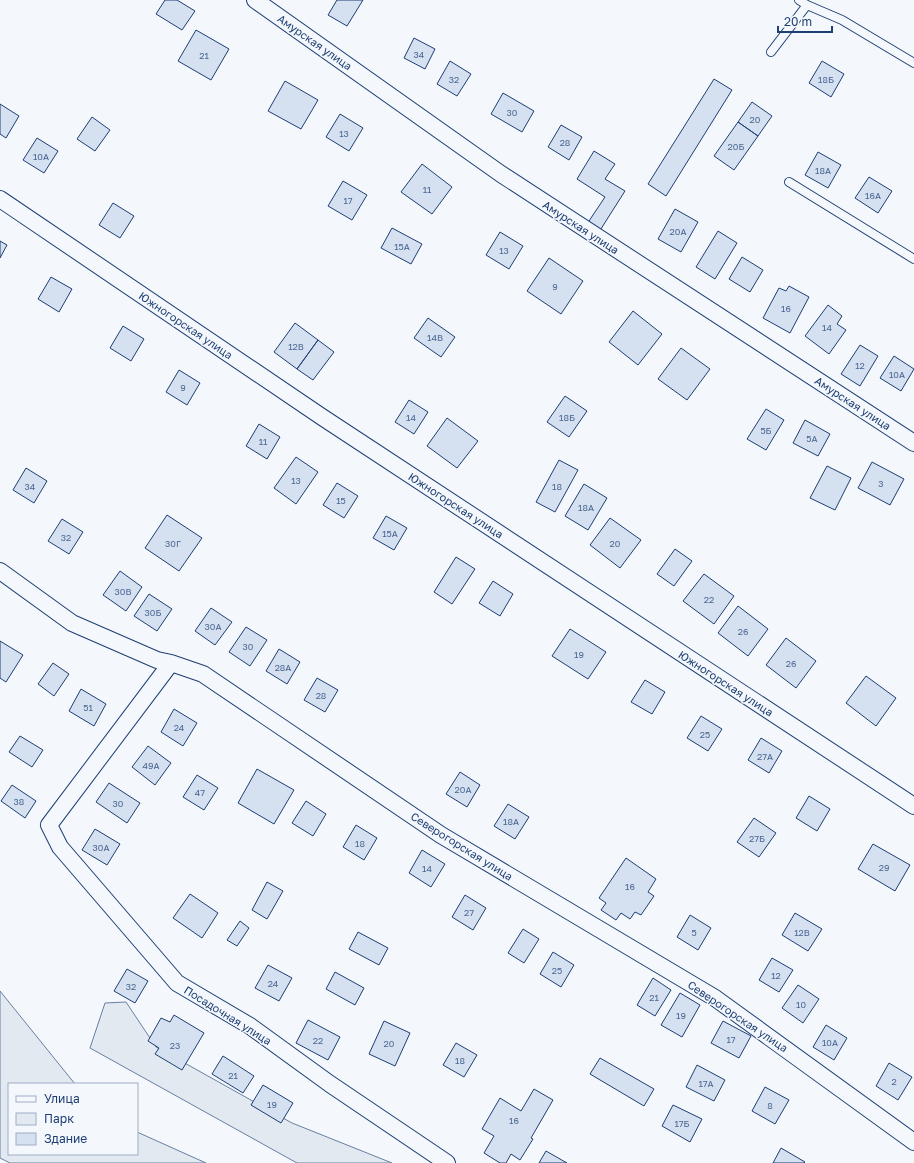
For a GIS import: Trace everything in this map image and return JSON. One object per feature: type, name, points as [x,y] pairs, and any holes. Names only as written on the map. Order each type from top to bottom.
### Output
[{"type":"street","name":"Амурская улица","points":[[255,0],[501,174],[914,443]]},
{"type":"street","name":"Южногорская улица","points":[[0,199],[322,417],[914,806]]},
{"type":"street","name":"Северогорская улица","points":[[0,571],[72,623],[157,660],[171,663],[203,674],[441,835],[715,998],[914,1142]]},
{"type":"street","name":"Посадочная улица","points":[[171,663],[49,826],[60,847],[177,983],[250,1026],[330,1084],[447,1163]]},
{"type":"lane","points":[[799,0],[842,20],[914,63]]},
{"type":"lane","points":[[771,52],[807,5]]},
{"type":"lane","points":[[789,182],[914,259]]},
{"type":"green space","points":[[0,991],[74,1083],[8,1083],[8,1155],[138,1155],[138,1132],[206,1163],[10,1163],[0,1158]]},
{"type":"green space","points":[[126,1002],[156,1047],[292,1123],[392,1163],[297,1163],[90,1048],[105,1003]]},
{"type":"building","points":[[165,0],[177,0],[195,11],[182,30],[156,14]]},
{"type":"building","points":[[337,0],[363,0],[347,26],[328,15]]},
{"type":"building","points":[[196,30],[229,49],[211,80],[178,61]]},
{"type":"building","points":[[414,38],[435,49],[425,69],[404,58]]},
{"type":"building","points":[[450,61],[471,74],[457,96],[437,84]]},
{"type":"building","points":[[822,61],[844,74],[831,97],[809,83]]},
{"type":"building","points":[[714,79],[732,90],[666,196],[648,184]]},
{"type":"building","points":[[285,81],[318,100],[301,129],[268,111]]},
{"type":"building","points":[[503,93],[534,111],[522,132],[491,114]]},
{"type":"building","points":[[752,102],[772,116],[758,136],[738,122]]},
{"type":"building","points":[[0,104],[19,116],[6,138],[0,134]]},
{"type":"building","points":[[340,114],[363,128],[349,151],[326,137]]},
{"type":"building","points":[[92,117],[110,130],[95,151],[77,139]]},
{"type":"building","points":[[738,122],[758,136],[734,170],[714,156]]},
{"type":"building","points":[[561,125],[582,137],[569,160],[548,147]]},
{"type":"building","points":[[37,138],[58,151],[44,173],[23,160]]},
{"type":"building","points":[[594,151],[615,164],[605,179],[625,191],[599,232],[587,224],[605,197],[577,179]]},
{"type":"building","points":[[818,152],[841,165],[828,188],[805,175]]},
{"type":"building","points":[[422,164],[452,187],[432,214],[401,192]]},
{"type":"building","points":[[869,177],[892,191],[878,213],[855,198]]},
{"type":"building","points":[[343,181],[367,195],[352,220],[328,206]]},
{"type":"building","points":[[113,203],[134,216],[120,238],[99,225]]},
{"type":"building","points":[[675,209],[698,222],[681,252],[658,239]]},
{"type":"building","points":[[392,228],[422,244],[411,264],[381,248]]},
{"type":"building","points":[[718,231],[737,243],[715,279],[696,267]]},
{"type":"building","points":[[500,232],[523,246],[509,269],[486,255]]},
{"type":"building","points":[[0,241],[7,245],[0,258]]},
{"type":"building","points":[[742,257],[763,270],[750,292],[729,279]]},
{"type":"building","points":[[549,258],[583,281],[561,314],[527,291]]},
{"type":"building","points":[[51,277],[72,289],[59,312],[38,299]]},
{"type":"building","points":[[789,286],[809,297],[790,333],[763,318],[779,288],[786,291]]},
{"type":"building","points":[[828,305],[842,316],[837,324],[846,330],[829,354],[805,336]]},
{"type":"building","points":[[633,311],[662,334],[638,365],[609,342]]},
{"type":"building","points":[[428,318],[455,337],[441,357],[414,338]]},
{"type":"building","points":[[295,323],[318,340],[297,369],[274,352]]},
{"type":"building","points":[[123,326],[144,339],[131,361],[110,348]]},
{"type":"building","points":[[318,340],[334,352],[313,380],[297,369]]},
{"type":"building","points":[[860,345],[878,356],[860,386],[841,374]]},
{"type":"building","points":[[681,348],[710,369],[687,400],[658,379]]},
{"type":"building","points":[[894,356],[914,369],[901,391],[880,378]]},
{"type":"building","points":[[179,370],[200,383],[187,405],[166,392]]},
{"type":"building","points":[[565,396],[587,411],[569,437],[547,422]]},
{"type":"building","points":[[409,400],[428,412],[414,434],[395,422]]},
{"type":"building","points":[[766,409],[784,420],[766,450],[747,439]]},
{"type":"building","points":[[447,418],[478,441],[457,468],[427,446]]},
{"type":"building","points":[[805,420],[830,434],[818,456],[793,443]]},
{"type":"building","points":[[259,424],[280,437],[267,459],[246,446]]},
{"type":"building","points":[[296,457],[318,472],[296,504],[274,488]]},
{"type":"building","points":[[559,460],[578,470],[555,512],[536,502]]},
{"type":"building","points":[[872,462],[904,479],[890,505],[858,488]]},
{"type":"building","points":[[827,466],[851,478],[835,510],[810,498]]},
{"type":"building","points":[[26,468],[47,481],[34,503],[13,490]]},
{"type":"building","points":[[337,483],[358,496],[344,518],[323,505]]},
{"type":"building","points":[[584,484],[607,498],[588,530],[565,516]]},
{"type":"building","points":[[167,515],[202,538],[179,571],[145,548]]},
{"type":"building","points":[[386,516],[407,528],[394,550],[373,538]]},
{"type":"building","points":[[610,518],[641,540],[620,568],[590,545]]},
{"type":"building","points":[[62,519],[83,532],[69,554],[48,541]]},
{"type":"building","points":[[675,549],[692,561],[674,586],[657,574]]},
{"type":"building","points":[[456,557],[475,569],[452,604],[434,592]]},
{"type":"building","points":[[120,571],[142,587],[126,611],[103,595]]},
{"type":"building","points":[[704,574],[734,596],[714,624],[683,601]]},
{"type":"building","points":[[493,581],[513,594],[500,616],[479,603]]},
{"type":"building","points":[[149,594],[172,609],[157,631],[134,616]]},
{"type":"building","points":[[738,606],[768,629],[748,656],[718,633]]},
{"type":"building","points":[[211,608],[232,622],[215,645],[195,631]]},
{"type":"building","points":[[246,627],[267,640],[250,666],[229,652]]},
{"type":"building","points":[[570,629],[606,652],[588,679],[552,656]]},
{"type":"building","points":[[786,638],[816,661],[796,688],[766,665]]},
{"type":"building","points":[[0,641],[23,655],[6,682],[0,678]]},
{"type":"building","points":[[279,649],[300,662],[287,684],[266,671]]},
{"type":"building","points":[[53,663],[69,674],[54,696],[38,684]]},
{"type":"building","points":[[866,676],[896,698],[876,726],[846,703]]},
{"type":"building","points":[[317,678],[338,690],[325,712],[304,700]]},
{"type":"building","points":[[645,680],[665,692],[652,714],[631,702]]},
{"type":"building","points":[[81,689],[106,704],[94,726],[69,711]]},
{"type":"building","points":[[174,709],[197,723],[183,746],[161,732]]},
{"type":"building","points":[[701,716],[722,729],[708,751],[687,738]]},
{"type":"building","points":[[20,736],[43,750],[32,767],[9,752]]},
{"type":"building","points":[[761,738],[782,751],[769,773],[748,760]]},
{"type":"building","points":[[148,746],[171,763],[155,785],[132,767]]},
{"type":"building","points":[[257,769],[294,790],[274,824],[238,803]]},
{"type":"building","points":[[460,772],[480,785],[467,807],[446,794]]},
{"type":"building","points":[[197,775],[218,788],[204,810],[183,797]]},
{"type":"building","points":[[109,783],[140,803],[127,823],[96,802]]},
{"type":"building","points":[[12,785],[36,801],[25,818],[1,801]]},
{"type":"building","points":[[809,796],[830,809],[817,831],[796,818]]},
{"type":"building","points":[[306,801],[326,814],[313,836],[292,823]]},
{"type":"building","points":[[508,804],[529,817],[515,839],[494,826]]},
{"type":"building","points":[[754,818],[776,833],[759,857],[737,842]]},
{"type":"building","points":[[356,825],[377,838],[364,860],[343,847]]},
{"type":"building","points":[[95,829],[120,844],[107,865],[82,850]]},
{"type":"building","points":[[873,844],[910,865],[895,891],[858,869]]},
{"type":"building","points":[[422,850],[445,864],[431,887],[409,873]]},
{"type":"building","points":[[626,858],[656,879],[648,892],[654,896],[641,915],[635,912],[630,919],[621,913],[616,920],[601,910],[606,903],[599,898]]},
{"type":"building","points":[[267,882],[283,891],[267,919],[252,910]]},
{"type":"building","points":[[190,894],[218,913],[202,938],[173,918]]},
{"type":"building","points":[[465,895],[486,908],[473,930],[452,917]]},
{"type":"building","points":[[795,913],[822,929],[808,951],[782,935]]},
{"type":"building","points":[[690,915],[711,928],[698,950],[677,937]]},
{"type":"building","points":[[240,921],[249,928],[237,946],[227,940]]},
{"type":"building","points":[[523,929],[539,939],[524,963],[508,953]]},
{"type":"building","points":[[358,932],[388,948],[379,965],[349,949]]},
{"type":"building","points":[[553,952],[574,965],[561,987],[540,974]]},
{"type":"building","points":[[772,958],[793,970],[779,992],[759,980]]},
{"type":"building","points":[[268,965],[292,978],[279,1001],[255,988]]},
{"type":"building","points":[[127,969],[148,981],[135,1003],[114,991]]},
{"type":"building","points":[[335,972],[364,988],[355,1005],[326,989]]},
{"type":"building","points":[[653,978],[671,990],[655,1016],[637,1005]]},
{"type":"building","points":[[798,985],[819,999],[803,1023],[782,1008]]},
{"type":"building","points":[[680,993],[700,1005],[682,1037],[661,1025]]},
{"type":"building","points":[[174,1015],[204,1033],[182,1070],[155,1054],[159,1048],[148,1041],[161,1018],[170,1022]]},
{"type":"building","points":[[308,1020],[340,1037],[328,1060],[296,1043]]},
{"type":"building","points":[[384,1021],[410,1033],[395,1066],[369,1054]]},
{"type":"building","points":[[723,1021],[751,1036],[739,1058],[711,1043]]},
{"type":"building","points":[[826,1025],[847,1038],[834,1060],[813,1047]]},
{"type":"building","points":[[456,1043],[477,1055],[464,1077],[443,1065]]},
{"type":"building","points":[[223,1056],[254,1076],[243,1093],[212,1074]]},
{"type":"building","points":[[600,1058],[654,1089],[644,1106],[590,1074]]},
{"type":"building","points":[[889,1063],[912,1077],[898,1100],[876,1086]]},
{"type":"building","points":[[697,1065],[725,1080],[714,1101],[686,1087]]},
{"type":"building","points":[[263,1085],[293,1103],[281,1123],[251,1105]]},
{"type":"building","points":[[765,1087],[789,1100],[775,1124],[752,1111]]},
{"type":"building","points":[[534,1089],[553,1100],[531,1138],[533,1139],[520,1160],[511,1154],[506,1163],[500,1163],[484,1153],[494,1136],[482,1129],[500,1098],[521,1111]]},
{"type":"building","points":[[673,1105],[702,1119],[690,1142],[662,1126]]},
{"type":"building","points":[[781,1148],[805,1162],[773,1163]]},
{"type":"building","points":[[546,1151],[567,1163],[539,1163]]}]
